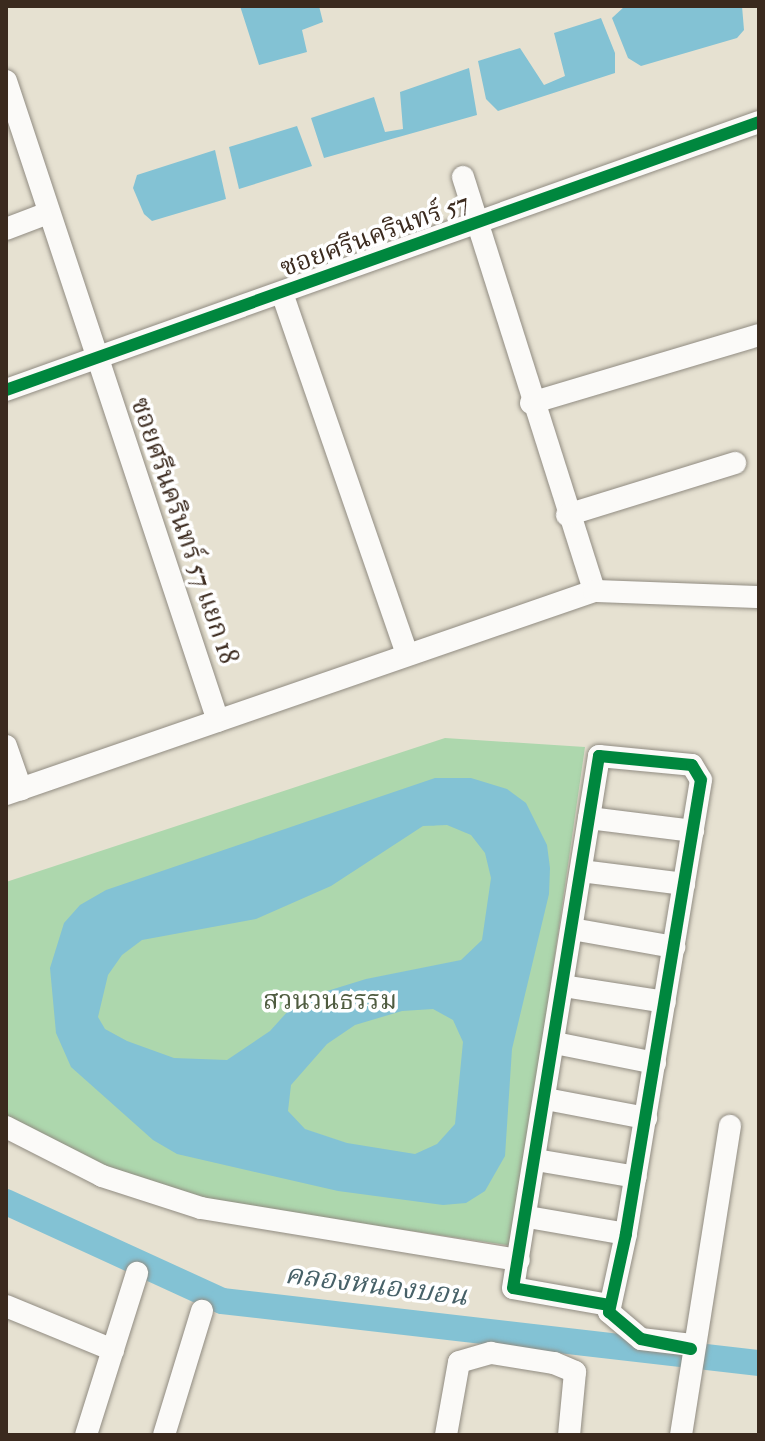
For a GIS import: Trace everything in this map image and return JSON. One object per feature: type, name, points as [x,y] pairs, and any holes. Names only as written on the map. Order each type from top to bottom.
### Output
[{"type":"street","name":"ซอยศรีนครินทร์ 57 แยก 18","points":[[6,81],[94,360],[218,721]]},
{"type":"street","name":"ซอยศรีนครินทร์ 57","points":[[6,390],[759,122]]},
{"type":"street","points":[[463,177],[531,403],[594,591]]},
{"type":"street","points":[[6,229],[48,213]]},
{"type":"street","points":[[282,293],[407,654]]},
{"type":"street","points":[[531,403],[759,335]]},
{"type":"street","points":[[567,515],[735,463]]},
{"type":"street","points":[[6,746],[13,791],[594,591],[759,597]]},
{"type":"street","points":[[609,1305],[513,1288],[528,1217],[599,756],[692,765],[701,780],[636,1177],[609,1305],[615,1322],[641,1339],[691,1355]]},
{"type":"street","points":[[589,818],[693,831]]},
{"type":"street","points":[[581,871],[684,884]]},
{"type":"street","points":[[572,929],[674,947]]},
{"type":"street","points":[[563,986],[665,1002]]},
{"type":"street","points":[[555,1043],[655,1063]]},
{"type":"street","points":[[546,1099],[646,1118]]},
{"type":"street","points":[[681,1435],[691,1355],[730,1126]]},
{"type":"street","points":[[6,1127],[102,1176],[201,1208],[519,1260]]},
{"type":"street","points":[[536,1160],[636,1177]]},
{"type":"street","points":[[528,1217],[626,1234]]},
{"type":"street","points":[[86,1435],[137,1273]]},
{"type":"street","points":[[6,1306],[113,1350]]},
{"type":"street","points":[[164,1435],[202,1311]]},
{"type":"street","points":[[446,1435],[459,1362],[491,1353],[554,1363],[575,1372],[569,1435]]},
{"type":"green space","name":"สวนวนธรรม","points":[[445,738],[585,747],[513,1246],[202,1200],[107,1168],[6,1118],[6,882]]},
{"type":"water","points":[[240,6],[319,6],[323,22],[302,30],[307,52],[259,65]]},
{"type":"water","points":[[625,6],[742,6],[744,30],[737,38],[641,66],[628,58],[612,18]]},
{"type":"water","points":[[601,18],[615,53],[615,73],[498,111],[486,99],[478,61],[520,48],[544,85],[565,76],[554,33]]},
{"type":"water","points":[[469,68],[477,115],[324,158],[311,118],[374,97],[385,132],[403,129],[400,92]]},
{"type":"water","points":[[297,126],[312,166],[239,189],[229,147]]},
{"type":"water","points":[[215,150],[226,199],[152,221],[144,214],[133,188],[137,175]]},
{"type":"water","points":[[435,778],[471,778],[507,789],[526,803],[547,845],[549,894],[512,1049],[505,1156],[485,1191],[466,1203],[443,1205],[338,1191],[177,1154],[153,1140],[71,1067],[56,1033],[50,968],[64,923],[80,905],[106,890]],"holes":[[[447,825],[471,835],[485,853],[491,878],[482,940],[461,960],[366,979],[298,1000],[270,1031],[227,1060],[174,1058],[127,1041],[105,1029],[98,1017],[108,975],[122,955],[142,940],[256,919],[331,886],[423,826]],[[433,1009],[453,1020],[463,1042],[455,1124],[437,1144],[415,1154],[347,1143],[305,1129],[288,1111],[291,1085],[327,1044],[355,1025],[402,1011]]]},
{"type":"waterway","name":"คลองหนองบอน","points":[[6,1202],[222,1301],[759,1363]]},
{"type":"cycle path","points":[[6,390],[759,122]]},
{"type":"cycle path","points":[[609,1305],[513,1288],[599,756],[692,765],[701,780],[626,1234],[609,1312],[641,1339],[691,1349]]}]
